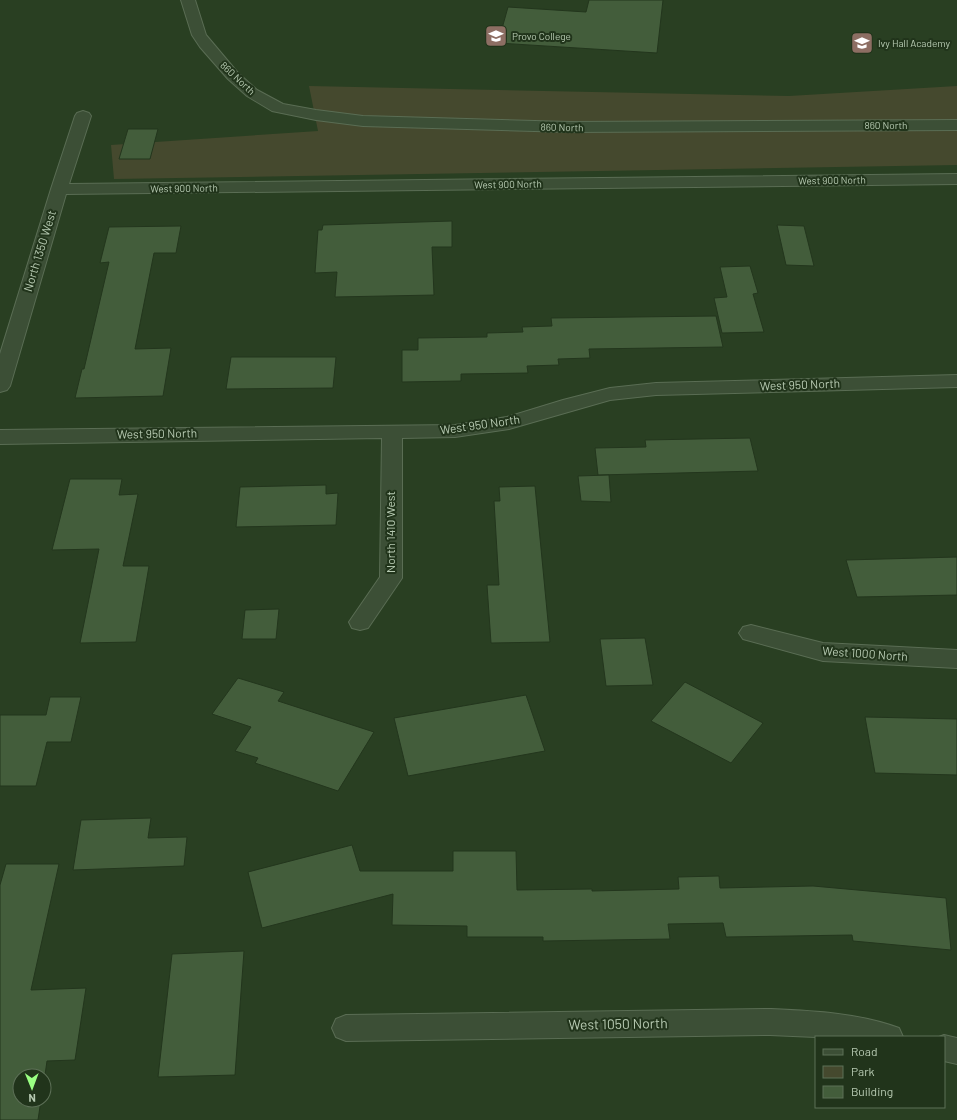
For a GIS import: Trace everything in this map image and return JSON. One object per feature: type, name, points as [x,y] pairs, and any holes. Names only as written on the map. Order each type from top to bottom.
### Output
[{"type":"street","name":"860 North","points":[[188,0],[199,35],[207,47],[233,76],[252,93],[278,108],[355,120],[459,125],[570,127],[957,125]]},
{"type":"street","name":"North 1350 West","points":[[0,386],[59,189],[83,116]]},
{"type":"street","name":"West 900 North","points":[[59,189],[957,179]]},
{"type":"street","name":"West 950 North","points":[[0,437],[455,430],[509,423],[570,404],[610,394],[656,389],[957,381]]},
{"type":"street","name":"North 1410 West","points":[[360,622],[391,578],[392,431]]},
{"type":"street","name":"West 1000 North","points":[[751,633],[824,652],[957,659]]},
{"type":"street","name":"West 1050 North","points":[[346,1028],[770,1022],[827,1025],[884,1036]]},
{"type":"street","points":[[945,1048],[957,1051]]},
{"type":"green space","points":[[309,86],[789,96],[957,86],[957,165],[114,179],[111,145],[318,131]]},
{"type":"building","points":[[589,0],[663,0],[657,53],[498,43],[508,7],[586,12]]},
{"type":"building","points":[[128,129],[158,129],[150,159],[119,159]]},
{"type":"building","points":[[452,221],[452,247],[432,247],[434,295],[335,297],[337,272],[315,273],[318,230],[322,230],[323,225]]},
{"type":"building","points":[[777,225],[804,226],[814,266],[786,265]]},
{"type":"building","points":[[181,226],[176,253],[154,253],[135,349],[171,348],[163,396],[75,398],[82,369],[84,369],[109,262],[100,263],[109,227]]},
{"type":"building","points":[[750,266],[758,293],[753,294],[764,332],[722,333],[714,298],[727,297],[720,267]]},
{"type":"building","points":[[716,316],[723,347],[589,349],[590,358],[558,359],[559,365],[527,366],[528,373],[461,374],[461,381],[402,382],[402,350],[418,350],[418,338],[487,337],[487,333],[523,332],[522,327],[552,326],[551,318]]},
{"type":"building","points":[[231,357],[336,357],[333,388],[226,389]]},
{"type":"building","points":[[750,438],[758,471],[598,475],[595,448],[646,447],[645,440]]},
{"type":"building","points":[[609,475],[611,502],[581,501],[578,476]]},
{"type":"building","points":[[70,479],[122,479],[119,495],[138,494],[123,566],[149,566],[136,642],[80,643],[99,549],[52,550]]},
{"type":"building","points":[[326,485],[326,494],[338,493],[336,525],[236,527],[240,487]]},
{"type":"building","points":[[535,486],[550,642],[491,643],[487,585],[499,585],[494,501],[500,501],[499,487]]},
{"type":"building","points":[[957,557],[957,595],[857,597],[846,560]]},
{"type":"building","points":[[279,609],[276,639],[242,639],[245,610]]},
{"type":"building","points":[[645,638],[653,685],[606,686],[600,639]]},
{"type":"building","points":[[238,678],[284,692],[278,701],[374,732],[338,791],[255,763],[258,758],[235,751],[251,727],[212,714]]},
{"type":"building","points":[[685,682],[763,723],[731,763],[651,721]]},
{"type":"building","points":[[526,695],[545,751],[408,776],[394,718]]},
{"type":"building","points":[[50,697],[81,697],[71,742],[47,742],[36,786],[0,786],[0,715],[46,715]]},
{"type":"building","points":[[865,717],[957,719],[957,775],[875,773]]},
{"type":"building","points":[[151,818],[148,838],[187,837],[184,866],[73,870],[81,820]]},
{"type":"building","points":[[352,845],[360,871],[453,871],[453,851],[516,851],[517,890],[592,889],[592,891],[679,889],[678,877],[719,876],[720,888],[813,886],[946,898],[951,950],[853,941],[852,935],[726,937],[723,923],[668,924],[670,939],[543,941],[543,937],[467,937],[467,926],[392,925],[393,894],[262,928],[248,872]]},
{"type":"building","points":[[6,864],[59,864],[31,990],[86,988],[75,1060],[47,1061],[46,1068],[12,1068],[12,1108],[40,1108],[38,1120],[0,1120],[0,885]]},
{"type":"building","points":[[244,951],[235,1075],[158,1077],[172,954]]},
{"type":"place","name":"Provo College","points":[[496,36]]},
{"type":"place","name":"Ivy Hall Academy","points":[[862,43]]}]
